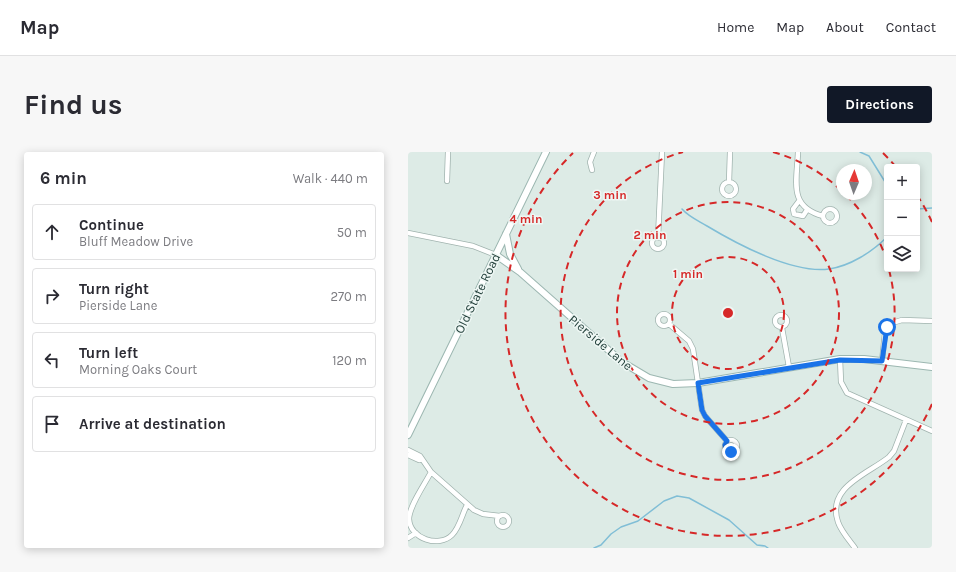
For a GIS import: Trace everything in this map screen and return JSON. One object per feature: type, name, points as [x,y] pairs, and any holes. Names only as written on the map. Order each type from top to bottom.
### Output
[{"type":"street","points":[[447,181],[448,152]]},
{"type":"street","name":"Old State Road","points":[[408,435],[484,276],[496,255],[546,152]]},
{"type":"street","points":[[592,170],[590,162],[594,152]]},
{"type":"street","points":[[658,238],[662,152]]},
{"type":"street","points":[[729,182],[730,152]]},
{"type":"street","points":[[798,152],[796,191],[799,201],[808,210],[823,216]]},
{"type":"street","points":[[799,201],[793,209],[794,214],[803,216],[808,210]]},
{"type":"street","name":"Pierside Lane","points":[[408,233],[473,246],[496,255],[520,272],[622,362],[636,372],[662,383],[698,383],[789,367],[840,360],[882,361],[932,368]]},
{"type":"street","points":[[506,234],[510,254],[520,272]]},
{"type":"street","points":[[882,361],[885,333],[892,323],[902,320],[932,321]]},
{"type":"street","points":[[669,324],[691,344],[702,410],[705,416],[727,441]]},
{"type":"street","points":[[782,328],[789,367]]},
{"type":"street","points":[[840,360],[841,382],[847,394],[932,431]]},
{"type":"street","points":[[854,548],[838,523],[836,509],[837,499],[840,492],[848,485],[889,457],[894,451],[906,420]]},
{"type":"street","points":[[408,450],[420,456],[431,472],[467,505],[478,513],[500,516]]},
{"type":"street","points":[[408,455],[418,460],[422,459]]},
{"type":"street","points":[[431,472],[412,507],[409,519],[409,524],[416,534],[421,538],[432,540],[443,540],[448,538],[457,529],[467,505]]},
{"type":"street","points":[[408,538],[416,534]]},
{"type":"waterway","points":[[860,152],[869,156],[884,180]]},
{"type":"waterway","points":[[920,209],[932,208]]},
{"type":"waterway","points":[[682,209],[694,219],[749,249],[799,267],[829,269],[845,265],[868,253],[884,240]]},
{"type":"waterway","points":[[594,548],[601,545],[611,534],[621,527],[638,521],[664,501],[677,496],[689,498],[729,520],[757,545],[768,548]]},
{"type":"route","points":[[731,452],[725,447],[725,443],[727,441],[705,416],[702,410],[698,383],[814,363],[864,359],[882,361],[887,327]]}]
